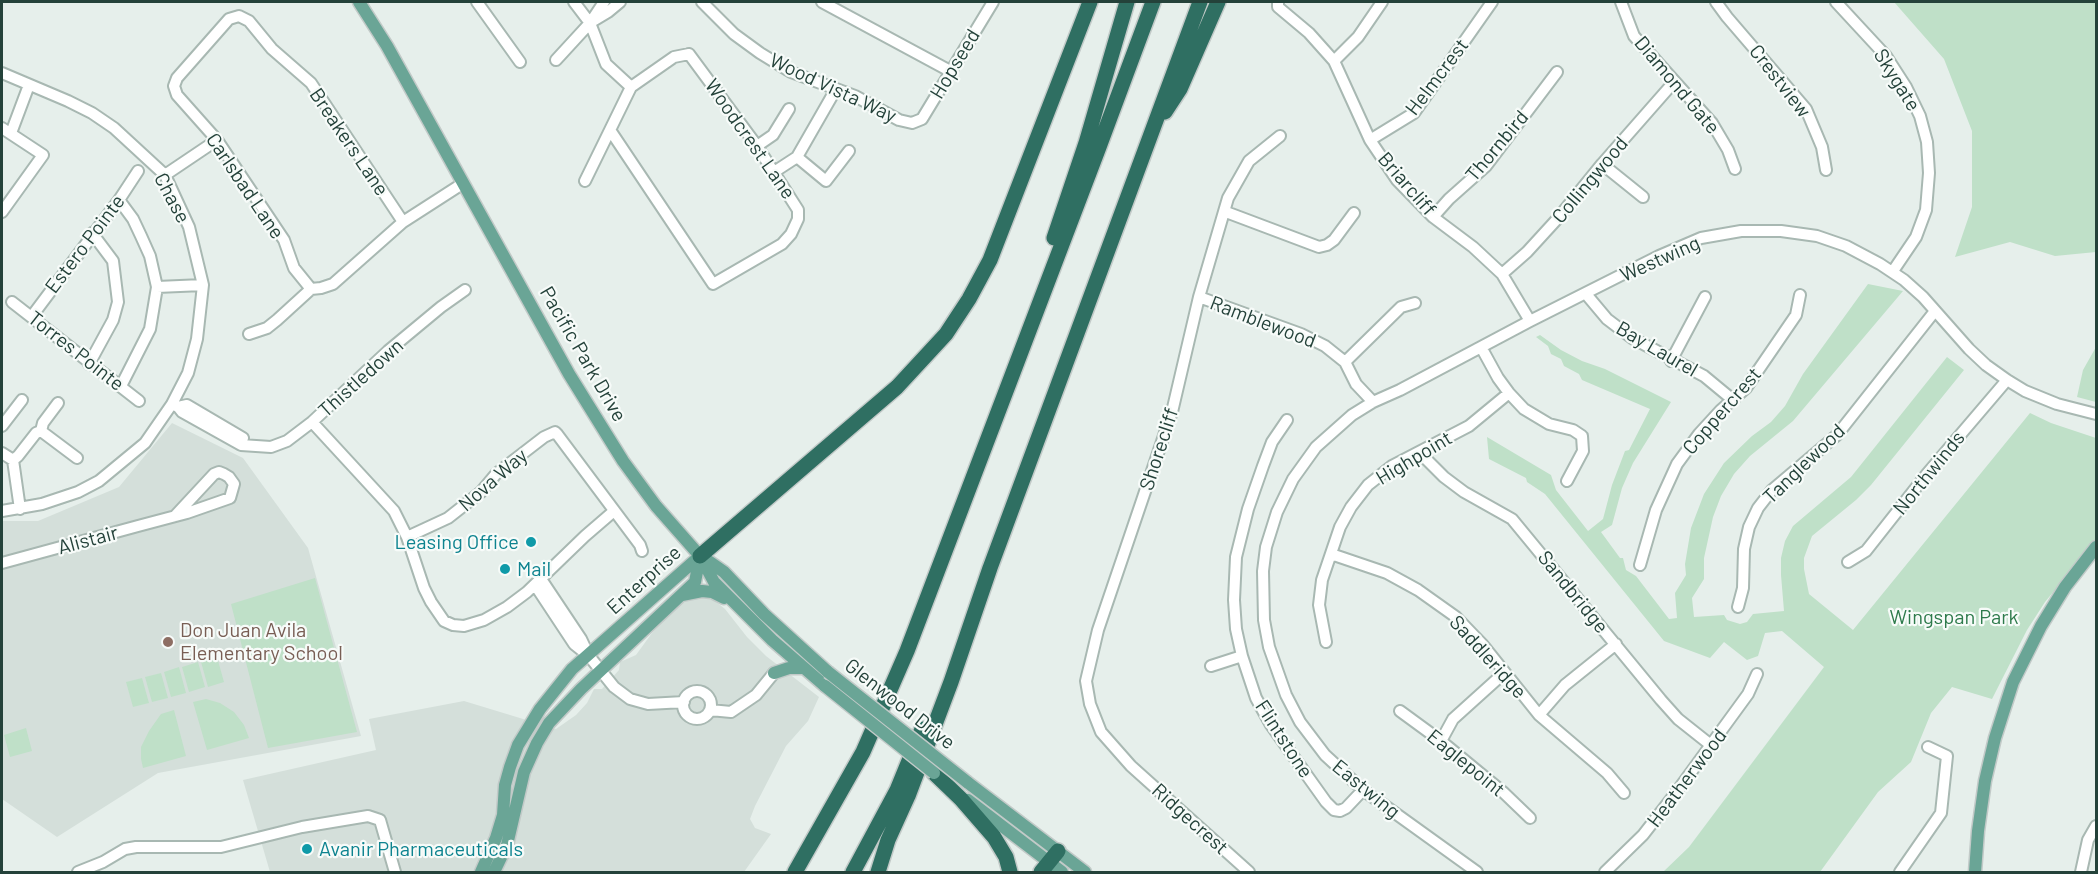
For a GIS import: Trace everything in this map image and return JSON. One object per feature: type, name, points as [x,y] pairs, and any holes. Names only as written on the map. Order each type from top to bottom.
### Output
[{"type":"highway","points":[[700,556],[897,387],[946,334],[969,299],[990,260],[1090,2]]},
{"type":"highway","points":[[981,457],[1086,144],[1127,2]]},
{"type":"highway","points":[[795,873],[863,752],[907,651],[1153,2]]},
{"type":"highway","points":[[878,873],[888,840],[908,796],[951,682],[990,568],[1200,2]]},
{"type":"highway","points":[[1148,137],[1180,89],[1218,2]]},
{"type":"highway","points":[[854,873],[897,790],[990,568]]},
{"type":"highway","points":[[934,773],[962,797],[994,837],[1006,857],[1010,873]]},
{"type":"main road","name":"Pacific Park Drive","points":[[359,2],[387,46],[569,375],[623,461],[656,506],[700,556],[714,582],[730,601],[825,686]]},
{"type":"main road","points":[[1976,873],[1984,781],[2013,682],[2065,587],[2097,547]]},
{"type":"main road","name":"Enterprise","points":[[494,873],[507,845],[524,772],[549,723],[600,671],[695,582],[700,556]]},
{"type":"main road","name":"Enterprise","points":[[481,873],[496,838],[506,785],[518,746],[540,709],[572,669],[700,556]]},
{"type":"main road","name":"Glenwood Drive","points":[[700,556],[724,572],[764,614],[828,672],[967,782],[1062,873]]},
{"type":"main road","points":[[682,595],[702,591],[712,592],[730,601]]},
{"type":"main road","points":[[779,646],[774,673],[789,668],[804,668]]},
{"type":"main road","name":"Glenwood Drive","points":[[825,686],[934,773]]},
{"type":"main road","name":"Glenwood Drive","points":[[962,797],[1050,862],[1085,873]]},
{"type":"street","points":[[574,2],[590,23],[606,64],[631,87]]},
{"type":"street","points":[[556,60],[590,23],[604,2]]},
{"type":"street","points":[[590,23],[620,2]]},
{"type":"street","name":"Wood Vista Way","points":[[702,2],[734,34],[759,53],[791,72],[877,107],[899,120],[912,123]]},
{"type":"street","points":[[822,2],[950,71]]},
{"type":"street","name":"Hopseed","points":[[912,123],[922,119],[993,2]]},
{"type":"street","points":[[1334,61],[1358,37],[1382,2]]},
{"type":"street","name":"Helmcrest","points":[[1370,140],[1414,113],[1492,2]]},
{"type":"street","name":"Diamond Gate","points":[[1621,2],[1634,36],[1712,123],[1728,150],[1735,169]]},
{"type":"street","name":"Crestview","points":[[1716,2],[1806,109],[1822,147],[1826,170]]},
{"type":"street","name":"Skygate","points":[[1836,2],[1886,56],[1906,87],[1920,116],[1927,142],[1929,172],[1926,210],[1917,237],[1893,271]]},
{"type":"street","points":[[481,3],[520,62]]},
{"type":"street","name":"Briarcliff","points":[[1278,4],[1334,61],[1370,140],[1397,180],[1433,217],[1473,247],[1502,274],[1530,321]]},
{"type":"street","name":"Breakers Lane","points":[[174,86],[177,78],[229,19],[239,16],[249,21],[272,49],[311,83],[403,222]]},
{"type":"street","name":"Woodcrest Lane","points":[[585,181],[631,87],[674,57],[689,54],[757,146],[798,210],[798,219],[791,234],[782,244],[713,284],[610,130]]},
{"type":"street","name":"Thornbird","points":[[1433,217],[1485,166],[1557,72]]},
{"type":"street","name":"Chase","points":[[2,73],[68,101],[114,128],[165,175],[189,227],[203,285],[197,339],[188,373],[175,405],[145,443],[99,481],[58,499],[20,509],[2,511]]},
{"type":"street","name":"Collingwood","points":[[1502,274],[1527,252],[1559,218],[1602,164],[1674,82]]},
{"type":"street","points":[[2,212],[43,155],[6,131],[29,85]]},
{"type":"street","name":"Carlsbad Lane","points":[[174,86],[177,95],[217,140],[284,240],[294,268],[311,289]]},
{"type":"street","points":[[774,172],[797,157],[836,89]]},
{"type":"street","points":[[757,146],[773,135],[789,109]]},
{"type":"street","name":"Shorecliff","points":[[1131,766],[1101,732],[1090,704],[1086,681],[1098,630],[1173,412],[1199,297],[1226,212],[1228,198],[1249,161],[1280,136]]},
{"type":"street","points":[[165,175],[217,140]]},
{"type":"street","points":[[797,157],[826,181],[849,151]]},
{"type":"street","points":[[1602,164],[1643,197]]},
{"type":"street","name":"Estero Pointe","points":[[32,316],[138,171]]},
{"type":"street","points":[[249,334],[272,324],[311,289],[333,284],[403,222],[462,184]]},
{"type":"street","points":[[119,200],[133,219],[150,256],[157,287],[150,329],[121,386]]},
{"type":"street","points":[[1226,212],[1319,247],[1328,245],[1334,240],[1354,213]]},
{"type":"street","name":"Westwing","points":[[1373,402],[1659,256],[1701,238],[1741,231],[1781,231],[1817,236],[1846,246],[1893,271],[1935,311],[1969,349],[2007,380],[2057,404],[2097,414]]},
{"type":"street","points":[[89,364],[113,321],[118,302],[113,261],[92,233]]},
{"type":"street","points":[[157,287],[203,285]]},
{"type":"street","name":"Thistledown","points":[[175,405],[182,412],[241,445],[271,447],[287,441],[312,422],[388,351],[465,290]]},
{"type":"street","name":"Bay Laurel","points":[[1586,294],[1607,319],[1632,338],[1671,361],[1704,376],[1733,399]]},
{"type":"street","name":"Coppercrest","points":[[1641,565],[1656,510],[1677,464],[1699,434],[1746,388],[1796,315],[1800,296]]},
{"type":"street","name":"Ramblewood","points":[[1199,297],[1301,334],[1325,346],[1345,362],[1356,384],[1373,402]]},
{"type":"street","points":[[1671,361],[1705,297]]},
{"type":"street","name":"Torres Pointe","points":[[12,302],[139,401]]},
{"type":"street","points":[[1345,362],[1401,307],[1415,303]]},
{"type":"street","name":"Tanglewood","points":[[1738,607],[1743,588],[1744,549],[1749,527],[1758,508],[1772,490],[1837,435],[1935,311]]},
{"type":"street","points":[[1481,347],[1509,393],[1533,416],[1549,424],[1574,430],[1582,436],[1583,451],[1567,481]]},
{"type":"street","name":"Northwinds","points":[[1848,562],[1866,551],[1926,475],[2007,380]]},
{"type":"street","name":"Highpoint","points":[[1326,642],[1319,605],[1322,580],[1340,527],[1368,485],[1392,466],[1469,426],[1509,393]]},
{"type":"street","points":[[2,426],[22,400]]},
{"type":"street","name":"Eastwing","points":[[1373,402],[1352,415],[1316,447],[1293,479],[1277,512],[1266,547],[1263,571],[1264,620],[1269,647],[1286,695],[1300,722],[1325,755],[1363,790],[1477,873]]},
{"type":"street","points":[[13,460],[41,431],[43,423],[58,403]]},
{"type":"street","name":"Flintstone","points":[[1287,420],[1272,442],[1263,466],[1248,509],[1236,557],[1234,600],[1236,629],[1256,698],[1271,724],[1326,802],[1334,810],[1340,811],[1363,790]]},
{"type":"street","points":[[312,422],[394,511],[407,537],[431,602],[444,621],[453,625],[464,626],[484,620],[507,607],[538,582],[585,536],[615,511]]},
{"type":"street","points":[[41,431],[77,459]]},
{"type":"street","name":"Nova Way","points":[[407,537],[448,518],[481,492],[495,474],[544,437],[555,432],[640,545],[642,551]]},
{"type":"street","points":[[2,453],[13,460],[20,509]]},
{"type":"street","name":"Sandbridge","points":[[1420,453],[1457,487],[1512,519],[1677,719],[1712,746]]},
{"type":"street","name":"Alistair","points":[[2,563],[175,516],[230,498],[234,484],[224,474],[219,472],[214,474],[175,516]]},
{"type":"street","name":"Saddleridge","points":[[1330,554],[1360,562],[1387,573],[1439,604],[1456,617],[1483,645],[1539,715],[1607,773],[1624,793]]},
{"type":"street","points":[[538,582],[574,644],[589,656],[614,687],[630,699],[648,704],[684,702]]},
{"type":"street","points":[[1539,715],[1565,685],[1616,644]]},
{"type":"street","points":[[1211,666],[1242,656]]},
{"type":"street","points":[[710,707],[731,705],[735,709],[756,695],[774,673]]},
{"type":"street","points":[[1441,741],[1453,719],[1504,673]]},
{"type":"street","name":"Heatherwood","points":[[1605,873],[1644,835],[1712,746],[1748,694],[1757,675]]},
{"type":"street","points":[[698,692],[705,694],[710,707],[703,718],[691,718],[684,710],[684,702],[687,696],[698,692]]},
{"type":"street","name":"Eaglepoint","points":[[1400,711],[1441,741],[1504,793],[1530,818]]},
{"type":"street","points":[[1900,873],[1941,813],[1947,756],[1928,747]]},
{"type":"street","name":"Ridgecrest","points":[[1131,766],[1249,873]]},
{"type":"street","points":[[78,873],[125,849],[221,847],[302,827],[368,816],[380,820],[396,871]]},
{"type":"street","points":[[2081,873],[2088,840],[2097,826]]},
{"type":"shaded area","name":"Don Juan Avila Elementary School","points":[[172,423],[243,458],[308,548],[361,736],[158,773],[57,837],[2,799],[2,521],[38,521],[119,487]]},
{"type":"shaded area","points":[[698,596],[714,600],[725,609],[747,637],[766,656],[819,697],[808,721],[786,746],[755,806],[750,819],[755,828],[771,834],[744,872],[270,872],[243,780],[376,750],[369,719],[464,701],[556,729],[576,715],[587,703],[594,689],[602,689],[619,670],[620,662],[636,655],[652,633],[683,600]]},
{"type":"green space","points":[[1894,2],[2096,2],[2096,252],[2055,256],[2010,242],[1955,257],[1972,207],[1972,131],[1944,59]]},
{"type":"green space","name":"Wingspan Park","points":[[1868,284],[1903,291],[1793,421],[1750,456],[1734,474],[1721,496],[1713,517],[1704,558],[1704,579],[1692,598],[1694,617],[1724,615],[1727,620],[1740,624],[1747,622],[1753,614],[1784,611],[1781,558],[1785,541],[1793,526],[1851,477],[1947,357],[1964,370],[1871,485],[1812,536],[1804,558],[1809,594],[1853,630],[2030,413],[2051,423],[2096,438],[2096,540],[2045,602],[2027,630],[1992,699],[1952,687],[1931,713],[1911,762],[1878,792],[1820,872],[1663,872],[1689,847],[1824,667],[1782,631],[1765,633],[1758,656],[1747,660],[1724,642],[1710,658],[1664,641],[1545,494],[1527,482],[1526,478],[1489,459],[1487,437],[1551,475],[1556,490],[1588,531],[1603,519],[1612,485],[1625,451],[1629,450],[1650,409],[1582,380],[1579,374],[1564,366],[1561,359],[1551,354],[1548,346],[1536,337],[1540,335],[1582,361],[1605,369],[1671,402],[1633,463],[1622,488],[1612,525],[1601,532],[1620,558],[1623,558],[1626,570],[1636,576],[1669,619],[1677,618],[1675,593],[1686,575],[1685,564],[1691,528],[1704,494],[1724,463],[1752,436],[1771,422],[1785,406],[1803,374]]},
{"type":"green space","points":[[2096,347],[2096,402],[2077,397],[2083,370]]},
{"type":"green space","points":[[315,578],[357,732],[268,748],[231,604]]},
{"type":"green space","points":[[217,657],[224,682],[208,687],[201,662]]},
{"type":"green space","points":[[198,662],[205,687],[189,692],[182,667]]},
{"type":"green space","points":[[179,667],[186,693],[171,697],[164,672]]},
{"type":"green space","points":[[161,673],[168,698],[152,702],[145,677]]},
{"type":"green space","points":[[142,678],[149,703],[133,707],[126,682]]},
{"type":"green space","points":[[206,699],[220,703],[234,712],[244,725],[249,738],[207,750],[193,702]]},
{"type":"green space","points":[[174,710],[186,756],[143,768],[141,747],[149,731],[161,714]]},
{"type":"green space","points":[[26,728],[32,751],[10,757],[4,735]]},
{"type":"place","name":"Leasing Office","points":[[531,542]]},
{"type":"place","name":"Mail","points":[[505,569]]},
{"type":"place","name":"Don Juan Avila Elementary School","points":[[168,642]]},
{"type":"place","name":"Avanir Pharmaceuticals","points":[[307,849]]}]
